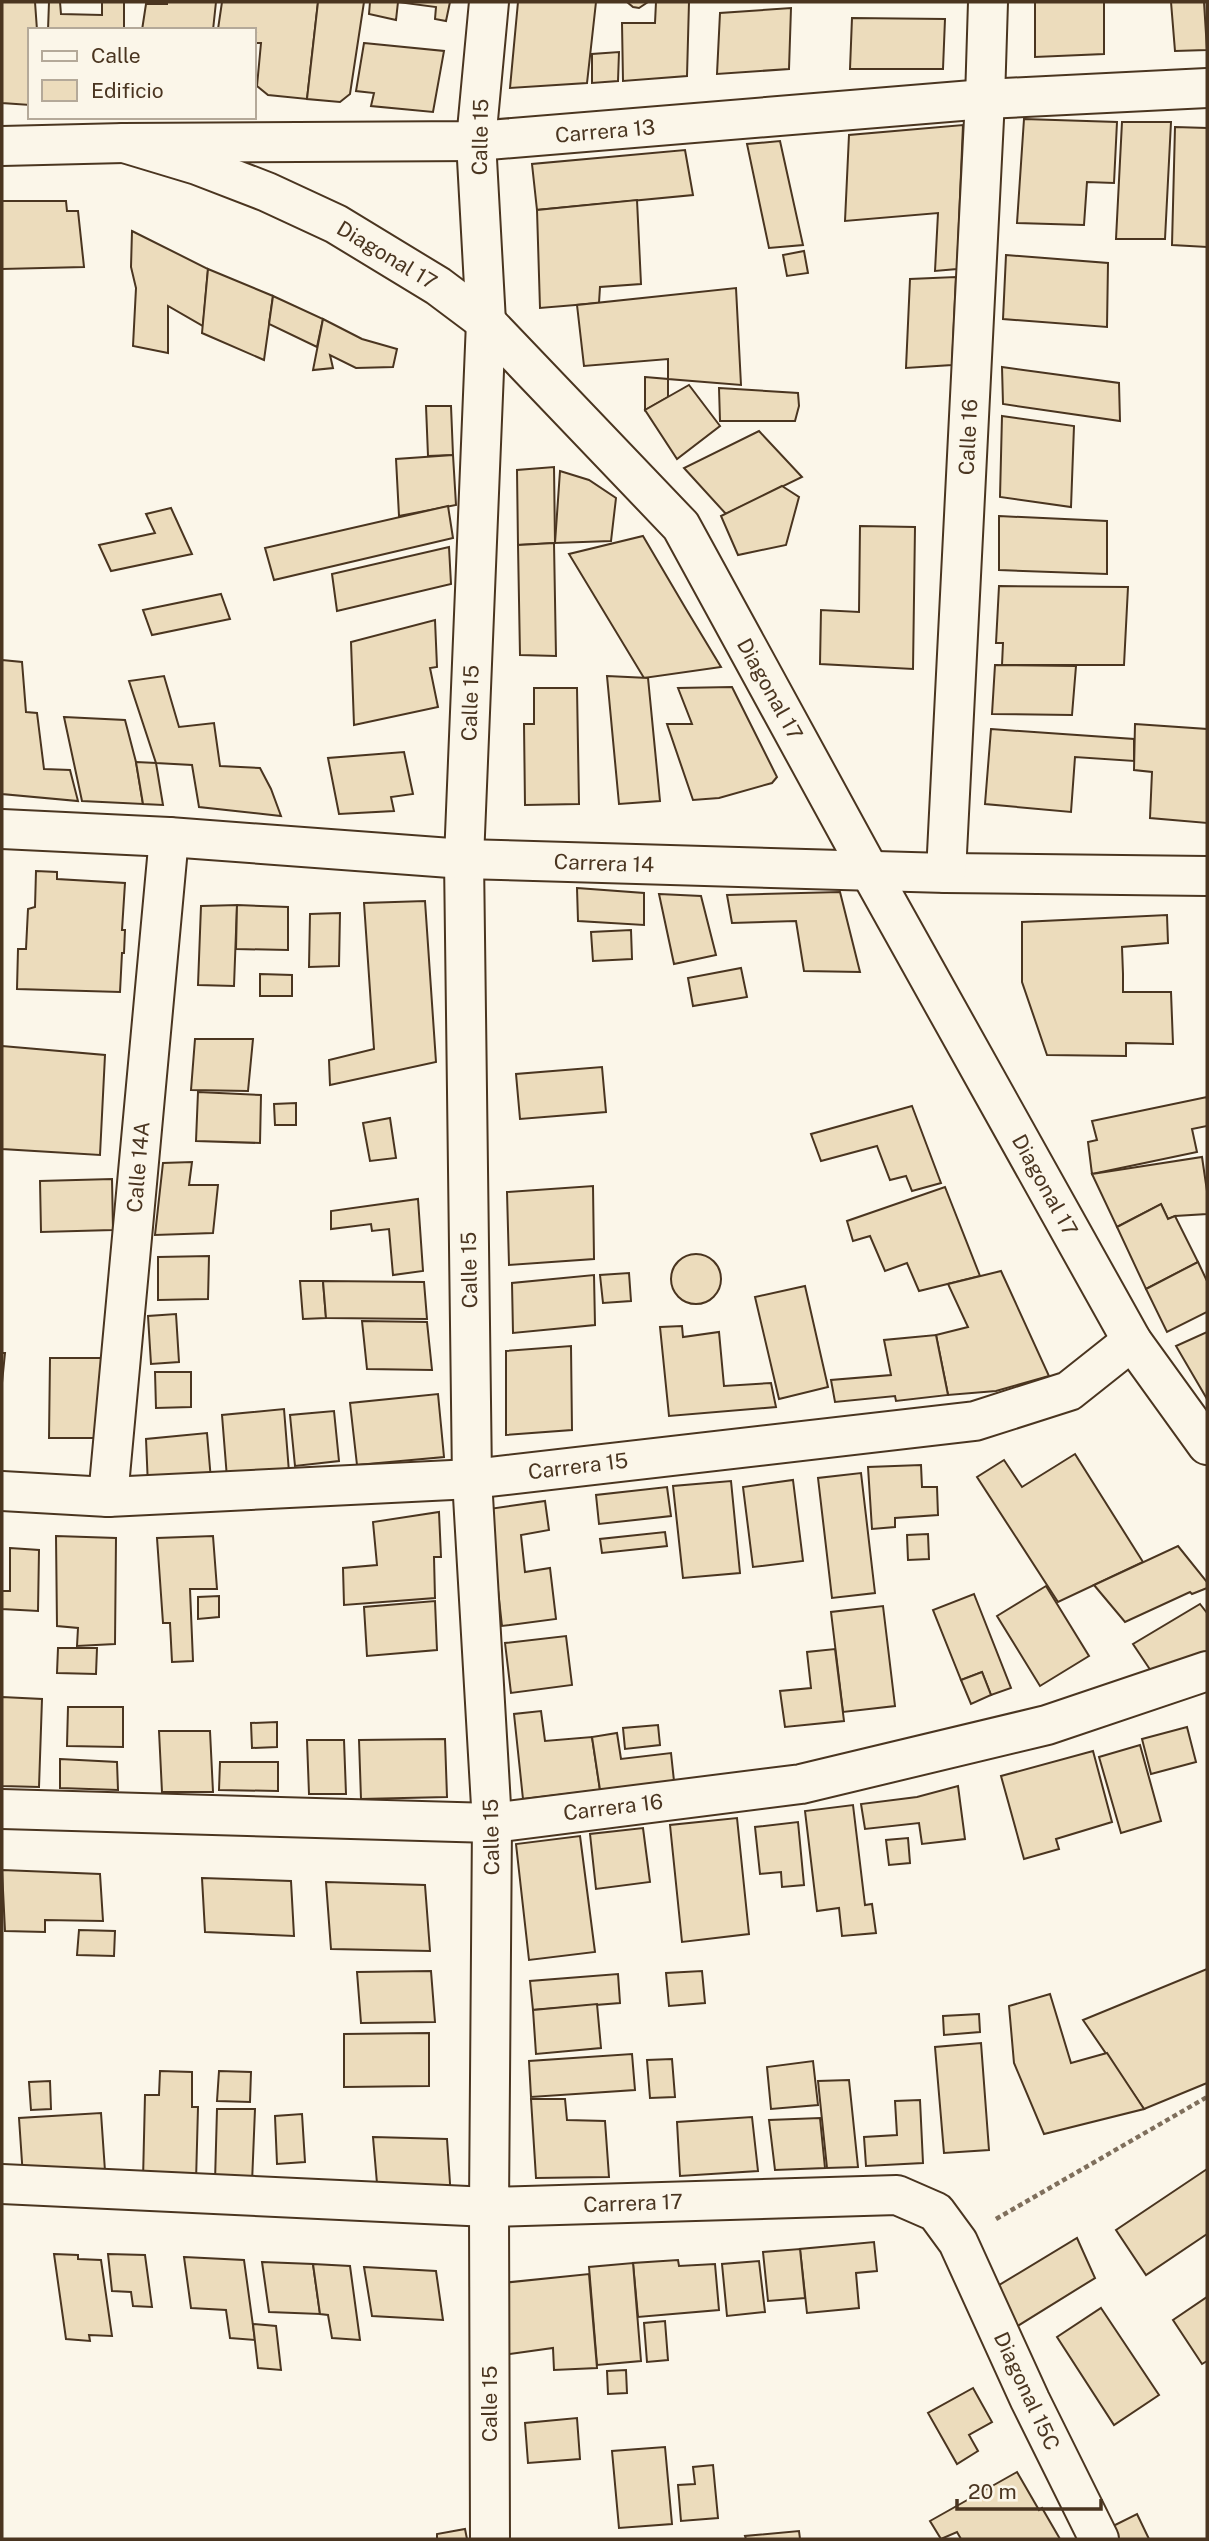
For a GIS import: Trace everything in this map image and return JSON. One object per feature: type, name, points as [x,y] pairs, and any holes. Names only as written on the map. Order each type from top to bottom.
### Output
[{"type":"street","name":"Calle 15","points":[[489,2],[476,141],[486,322],[464,859],[472,1479],[492,1823],[490,2539]]},
{"type":"street","name":"Calle 16","points":[[946,873],[988,2]]},
{"type":"street","name":"Carrera 13","points":[[2,146],[476,141],[985,99],[1207,88]]},
{"type":"street","name":"Diagonal 17","points":[[124,143],[197,164],[336,224],[439,286],[486,322],[681,526],[1132,1341],[1207,1446]]},
{"type":"street","name":"Carrera 14","points":[[2,829],[169,837],[464,859],[946,873],[1207,876]]},
{"type":"street","name":"Calle 14A","points":[[108,1497],[169,837]]},
{"type":"street","name":"Carrera 15","points":[[2,1491],[108,1497],[472,1479],[975,1421],[1069,1391],[1132,1341]]},
{"type":"street","name":"Carrera 16","points":[[2,1809],[492,1823],[801,1784],[1047,1726],[1207,1671]]},
{"type":"street","name":"Carrera 17","points":[[2,2184],[489,2207],[897,2195],[936,2213],[958,2242]]},
{"type":"street","name":"Diagonal 15C","points":[[958,2242],[1030,2400],[1099,2539]]},
{"type":"path","points":[[958,2242],[1207,2096]]},
{"type":"building","points":[[2,2],[35,2],[37,28],[28,28],[28,105],[2,103]]},
{"type":"building","points":[[49,2],[60,2],[61,14],[102,15],[102,2],[124,2],[124,28],[48,28]]},
{"type":"building","points":[[216,2],[213,28],[142,28],[146,4]]},
{"type":"building","points":[[222,2],[318,2],[307,99],[268,95],[257,86],[261,43],[256,43],[256,28],[218,28]]},
{"type":"building","points":[[318,2],[364,2],[350,94],[340,102],[307,99]]},
{"type":"building","points":[[370,2],[398,2],[396,20],[369,14]]},
{"type":"building","points":[[398,2],[450,2],[446,21],[435,19],[436,7]]},
{"type":"building","points":[[518,2],[596,2],[587,83],[510,88]]},
{"type":"building","points":[[627,2],[648,2],[639,8]]},
{"type":"building","points":[[656,2],[689,2],[687,76],[623,81],[622,23],[655,23]]},
{"type":"building","points":[[1035,2],[1104,2],[1104,54],[1035,57]]},
{"type":"building","points":[[1171,2],[1204,2],[1207,50],[1175,51]]},
{"type":"building","points":[[791,8],[789,69],[717,74],[720,13]]},
{"type":"building","points":[[852,18],[945,19],[943,69],[850,69]]},
{"type":"building","points":[[364,43],[444,51],[433,112],[371,106],[374,93],[356,91]]},
{"type":"building","points":[[619,52],[618,81],[592,83],[592,54]]},
{"type":"building","points":[[1024,119],[1117,122],[1114,183],[1087,182],[1084,225],[1017,223]]},
{"type":"building","points":[[1122,122],[1171,122],[1165,239],[1116,239]]},
{"type":"building","points":[[963,125],[957,269],[935,271],[938,213],[845,221],[849,135]]},
{"type":"building","points":[[1175,127],[1207,128],[1207,247],[1172,245]]},
{"type":"building","points":[[780,141],[803,245],[769,248],[747,144]]},
{"type":"building","points":[[685,150],[693,195],[537,210],[532,164]]},
{"type":"building","points":[[637,200],[641,284],[600,287],[599,303],[540,308],[537,210]]},
{"type":"building","points":[[2,201],[66,201],[67,211],[78,211],[84,267],[2,269]]},
{"type":"building","points":[[132,231],[208,269],[203,326],[168,306],[168,353],[133,346],[136,288],[131,267]]},
{"type":"building","points":[[804,251],[808,273],[787,276],[783,255]]},
{"type":"building","points":[[1006,255],[1108,263],[1107,327],[1003,319]]},
{"type":"building","points":[[208,269],[273,296],[264,360],[202,333]]},
{"type":"building","points":[[956,277],[952,365],[906,368],[910,279]]},
{"type":"building","points":[[736,288],[741,385],[668,379],[668,359],[584,366],[577,305]]},
{"type":"building","points":[[273,296],[323,319],[317,347],[269,324]]},
{"type":"building","points":[[323,319],[362,339],[397,349],[393,367],[356,368],[330,355],[333,368],[313,370]]},
{"type":"building","points":[[1002,367],[1119,383],[1120,421],[1003,404]]},
{"type":"building","points":[[645,377],[668,379],[668,397],[645,410]]},
{"type":"building","points":[[689,385],[720,426],[677,459],[645,410]]},
{"type":"building","points":[[719,388],[798,393],[799,406],[795,421],[720,421]]},
{"type":"building","points":[[426,406],[451,406],[453,455],[428,456]]},
{"type":"building","points":[[1002,416],[1074,426],[1071,507],[1000,497]]},
{"type":"building","points":[[759,431],[802,477],[726,514],[684,468]]},
{"type":"building","points":[[453,455],[456,505],[399,516],[396,459]]},
{"type":"building","points":[[554,467],[555,543],[518,545],[517,470]]},
{"type":"building","points":[[560,471],[589,480],[616,498],[611,541],[555,543]]},
{"type":"building","points":[[782,486],[799,497],[786,545],[738,555],[721,516]]},
{"type":"building","points":[[448,506],[453,538],[274,580],[265,548]]},
{"type":"building","points":[[171,508],[192,554],[111,571],[99,545],[155,533],[146,514]]},
{"type":"building","points":[[999,516],[1107,521],[1107,574],[999,570]]},
{"type":"building","points":[[860,526],[915,527],[913,669],[820,664],[821,610],[859,612]]},
{"type":"building","points":[[643,536],[721,667],[644,678],[569,554]]},
{"type":"building","points":[[554,543],[556,656],[520,655],[518,545]]},
{"type":"building","points":[[449,547],[451,584],[337,611],[332,574]]},
{"type":"building","points":[[999,586],[1128,587],[1124,665],[1002,665],[1003,643],[996,643]]},
{"type":"building","points":[[221,594],[230,619],[152,635],[143,610]]},
{"type":"building","points":[[435,620],[437,667],[430,668],[438,707],[354,725],[351,642]]},
{"type":"building","points":[[2,660],[22,662],[26,712],[37,713],[44,769],[70,770],[78,801],[2,794]]},
{"type":"building","points":[[995,665],[1076,666],[1072,715],[992,714]]},
{"type":"building","points":[[164,676],[179,727],[214,723],[220,766],[260,768],[281,816],[199,807],[192,765],[156,763],[129,681]]},
{"type":"building","points":[[607,676],[648,678],[660,801],[619,804]]},
{"type":"building","points":[[732,687],[777,777],[772,783],[719,798],[693,800],[667,724],[692,724],[678,688]]},
{"type":"building","points":[[534,688],[577,688],[579,804],[525,805],[524,724],[534,724]]},
{"type":"building","points":[[64,717],[125,720],[143,804],[82,801]]},
{"type":"building","points":[[1135,724],[1207,729],[1207,823],[1150,818],[1152,772],[1134,770]]},
{"type":"building","points":[[991,729],[1134,739],[1134,761],[1075,757],[1071,812],[985,804]]},
{"type":"building","points":[[404,752],[413,794],[391,797],[394,811],[339,814],[328,758]]},
{"type":"building","points":[[136,762],[156,763],[163,805],[143,804]]},
{"type":"building","points":[[36,871],[57,872],[57,879],[125,883],[122,930],[125,930],[124,953],[120,992],[17,989],[18,949],[26,949],[28,909],[35,907]]},
{"type":"building","points":[[577,888],[644,893],[644,925],[578,921]]},
{"type":"building","points":[[840,892],[860,972],[804,971],[796,921],[732,923],[727,895]]},
{"type":"building","points":[[659,894],[701,896],[716,955],[674,964]]},
{"type":"building","points":[[425,901],[436,1062],[330,1085],[329,1060],[374,1049],[364,903]]},
{"type":"building","points":[[237,905],[234,986],[198,985],[201,906]]},
{"type":"building","points":[[237,905],[288,907],[288,950],[236,949]]},
{"type":"building","points":[[340,913],[339,966],[309,967],[310,914]]},
{"type":"building","points":[[1167,915],[1168,943],[1122,947],[1123,992],[1171,992],[1173,1044],[1126,1043],[1126,1056],[1047,1055],[1022,982],[1022,922]]},
{"type":"building","points":[[631,930],[632,959],[593,961],[591,932]]},
{"type":"building","points":[[741,968],[747,997],[693,1006],[688,978]]},
{"type":"building","points":[[260,974],[292,975],[292,996],[260,996]]},
{"type":"building","points":[[195,1039],[253,1039],[248,1091],[191,1090]]},
{"type":"building","points":[[2,1046],[105,1055],[100,1155],[2,1149]]},
{"type":"building","points":[[602,1067],[606,1112],[520,1119],[516,1074]]},
{"type":"building","points":[[198,1092],[261,1095],[260,1143],[196,1141]]},
{"type":"building","points":[[1207,1097],[1207,1126],[1192,1129],[1197,1152],[1092,1174],[1088,1142],[1097,1140],[1092,1121]]},
{"type":"building","points":[[296,1103],[296,1125],[275,1125],[274,1104]]},
{"type":"building","points":[[912,1106],[941,1183],[912,1191],[906,1176],[890,1180],[877,1146],[821,1161],[811,1134]]},
{"type":"building","points":[[390,1118],[396,1158],[370,1161],[363,1123]]},
{"type":"building","points":[[1202,1157],[1207,1214],[1168,1219],[1161,1204],[1117,1227],[1092,1174]]},
{"type":"building","points":[[192,1162],[189,1185],[218,1185],[213,1233],[155,1235],[163,1163]]},
{"type":"building","points":[[112,1179],[113,1230],[41,1232],[40,1181]]},
{"type":"building","points":[[593,1186],[594,1259],[509,1265],[507,1192]]},
{"type":"building","points":[[945,1187],[980,1276],[919,1291],[907,1263],[885,1271],[870,1236],[853,1241],[847,1221]]},
{"type":"building","points":[[418,1199],[423,1271],[393,1275],[389,1229],[372,1231],[371,1224],[331,1229],[331,1211]]},
{"type":"building","points":[[1161,1204],[1168,1219],[1175,1216],[1198,1262],[1146,1289],[1117,1227]]},
{"type":"building","points":[[696,1254],[714,1261],[721,1279],[714,1297],[696,1304],[678,1297],[671,1279],[678,1261]]},
{"type":"building","points":[[209,1256],[208,1299],[158,1300],[158,1257]]},
{"type":"building","points":[[1198,1262],[1207,1281],[1207,1312],[1167,1332],[1146,1289]]},
{"type":"building","points":[[1001,1271],[1049,1376],[996,1391],[948,1395],[936,1335],[968,1327],[948,1284]]},
{"type":"building","points":[[629,1273],[631,1301],[603,1303],[600,1275]]},
{"type":"building","points":[[594,1275],[595,1325],[513,1333],[512,1283]]},
{"type":"building","points":[[300,1281],[323,1281],[326,1318],[303,1319]]},
{"type":"building","points":[[323,1281],[424,1282],[427,1319],[326,1318]]},
{"type":"building","points":[[805,1286],[828,1387],[779,1399],[755,1297]]},
{"type":"building","points":[[176,1314],[179,1362],[151,1364],[148,1316]]},
{"type":"building","points":[[362,1321],[427,1322],[432,1370],[367,1369]]},
{"type":"building","points":[[682,1326],[683,1337],[719,1332],[724,1386],[771,1383],[776,1407],[669,1416],[660,1327]]},
{"type":"building","points":[[1207,1332],[1207,1399],[1176,1346]]},
{"type":"building","points":[[936,1335],[948,1395],[896,1401],[895,1396],[835,1402],[831,1380],[891,1375],[884,1340]]},
{"type":"building","points":[[571,1346],[572,1430],[506,1435],[506,1351]]},
{"type":"building","points":[[2,1353],[5,1353],[2,1383]]},
{"type":"building","points":[[50,1358],[108,1358],[107,1438],[49,1438]]},
{"type":"building","points":[[155,1372],[191,1372],[191,1407],[156,1408]]},
{"type":"building","points":[[438,1394],[444,1457],[357,1465],[350,1403]]},
{"type":"building","points":[[284,1409],[289,1472],[227,1478],[222,1415]]},
{"type":"building","points":[[334,1411],[339,1461],[295,1466],[290,1415]]},
{"type":"building","points":[[207,1433],[211,1480],[148,1486],[146,1439]]},
{"type":"building","points":[[1075,1454],[1143,1562],[1058,1602],[977,1477],[1004,1460],[1022,1487]]},
{"type":"building","points":[[921,1465],[922,1487],[937,1487],[938,1515],[895,1518],[895,1527],[872,1529],[868,1467]]},
{"type":"building","points":[[861,1473],[875,1593],[832,1598],[818,1478]]},
{"type":"building","points":[[793,1480],[803,1561],[753,1567],[743,1487]]},
{"type":"building","points":[[731,1481],[740,1573],[683,1578],[673,1486]]},
{"type":"building","points":[[667,1487],[671,1516],[599,1524],[596,1495]]},
{"type":"building","points":[[545,1501],[549,1530],[521,1535],[525,1572],[550,1568],[556,1619],[502,1626],[489,1509]]},
{"type":"building","points":[[439,1512],[441,1557],[434,1557],[435,1598],[344,1605],[343,1568],[377,1565],[373,1522]]},
{"type":"building","points":[[665,1532],[667,1546],[602,1553],[600,1539]]},
{"type":"building","points":[[928,1534],[929,1559],[908,1560],[907,1535]]},
{"type":"building","points":[[56,1536],[116,1538],[115,1644],[77,1646],[78,1628],[57,1626]]},
{"type":"building","points":[[213,1536],[217,1589],[190,1589],[193,1661],[172,1662],[170,1623],[163,1623],[157,1538]]},
{"type":"building","points":[[1178,1546],[1207,1582],[1207,1588],[1192,1594],[1190,1592],[1125,1622],[1094,1585]]},
{"type":"building","points":[[10,1548],[39,1550],[38,1611],[2,1609],[2,1591],[10,1591]]},
{"type":"building","points":[[1046,1586],[1089,1656],[1040,1686],[997,1616]]},
{"type":"building","points":[[974,1594],[1011,1688],[991,1695],[982,1672],[961,1680],[933,1610]]},
{"type":"building","points":[[219,1596],[219,1617],[198,1619],[198,1597]]},
{"type":"building","points":[[435,1601],[437,1650],[367,1656],[364,1607]]},
{"type":"building","points":[[1200,1604],[1207,1613],[1207,1651],[1179,1670],[1153,1674],[1133,1644]]},
{"type":"building","points":[[883,1606],[895,1706],[843,1712],[831,1612]]},
{"type":"building","points":[[566,1636],[572,1685],[511,1693],[505,1643]]},
{"type":"building","points":[[58,1648],[97,1648],[96,1674],[57,1673]]},
{"type":"building","points":[[835,1649],[844,1721],[785,1727],[780,1691],[811,1688],[807,1652]]},
{"type":"building","points":[[982,1672],[991,1695],[971,1704],[961,1680]]},
{"type":"building","points":[[2,1697],[42,1699],[39,1787],[2,1786]]},
{"type":"building","points":[[68,1707],[123,1707],[123,1747],[67,1746]]},
{"type":"building","points":[[541,1711],[545,1741],[592,1737],[600,1790],[523,1799],[514,1714]]},
{"type":"building","points":[[277,1722],[277,1747],[252,1748],[251,1723]]},
{"type":"building","points":[[658,1725],[660,1745],[625,1749],[623,1728]]},
{"type":"building","points":[[1187,1727],[1196,1762],[1151,1774],[1142,1739]]},
{"type":"building","points":[[159,1731],[210,1731],[213,1792],[162,1792]]},
{"type":"building","points":[[617,1733],[621,1759],[671,1753],[674,1781],[600,1790],[592,1737]]},
{"type":"building","points":[[445,1739],[447,1797],[361,1799],[359,1740]]},
{"type":"building","points":[[307,1740],[344,1740],[346,1794],[309,1794]]},
{"type":"building","points":[[1140,1745],[1161,1821],[1121,1833],[1099,1757]]},
{"type":"building","points":[[1093,1751],[1112,1822],[1056,1839],[1059,1849],[1024,1859],[1001,1776]]},
{"type":"building","points":[[60,1759],[117,1762],[118,1790],[60,1788]]},
{"type":"building","points":[[220,1762],[278,1762],[278,1791],[219,1790]]},
{"type":"building","points":[[958,1786],[965,1839],[922,1844],[919,1823],[865,1829],[861,1804],[917,1797]]},
{"type":"building","points":[[853,1805],[865,1905],[872,1904],[876,1933],[842,1936],[839,1908],[817,1911],[805,1811]]},
{"type":"building","points":[[737,1818],[749,1934],[682,1942],[670,1825]]},
{"type":"building","points":[[798,1822],[804,1885],[782,1887],[781,1872],[760,1874],[755,1827]]},
{"type":"building","points":[[643,1828],[650,1882],[596,1889],[590,1834]]},
{"type":"building","points":[[580,1836],[595,1952],[529,1960],[516,1844]]},
{"type":"building","points":[[908,1838],[910,1863],[889,1865],[886,1840]]},
{"type":"building","points":[[2,1870],[100,1874],[103,1921],[45,1920],[45,1932],[5,1931]]},
{"type":"building","points":[[202,1878],[291,1881],[294,1936],[205,1932]]},
{"type":"building","points":[[326,1882],[425,1885],[430,1951],[331,1949]]},
{"type":"building","points":[[79,1930],[115,1931],[114,1956],[77,1955]]},
{"type":"building","points":[[1207,1969],[1207,2083],[1144,2109],[1083,2020]]},
{"type":"building","points":[[431,1971],[435,2022],[361,2023],[357,1972]]},
{"type":"building","points":[[702,1971],[705,2003],[669,2006],[666,1973]]},
{"type":"building","points":[[618,1974],[620,2003],[533,2010],[530,1981]]},
{"type":"building","points":[[1050,1994],[1071,2063],[1107,2053],[1144,2109],[1044,2134],[1014,2063],[1009,2006]]},
{"type":"building","points":[[597,2004],[601,2048],[536,2054],[533,2010]]},
{"type":"building","points":[[979,2014],[980,2032],[944,2035],[943,2016]]},
{"type":"building","points":[[429,2033],[429,2086],[344,2087],[344,2034]]},
{"type":"building","points":[[981,2043],[989,2150],[944,2153],[935,2047]]},
{"type":"building","points":[[632,2054],[635,2090],[531,2097],[529,2061]]},
{"type":"building","points":[[672,2059],[675,2097],[650,2098],[647,2060]]},
{"type":"building","points":[[813,2061],[818,2105],[771,2109],[767,2067]]},
{"type":"building","points":[[160,2071],[192,2072],[192,2107],[198,2107],[196,2182],[143,2180],[145,2095],[159,2095]]},
{"type":"building","points":[[219,2071],[251,2072],[250,2102],[217,2101]]},
{"type":"building","points":[[849,2080],[858,2167],[827,2168],[818,2081]]},
{"type":"building","points":[[50,2081],[51,2109],[31,2110],[29,2082]]},
{"type":"building","points":[[531,2099],[565,2099],[567,2120],[605,2121],[609,2177],[536,2178]]},
{"type":"building","points":[[920,2100],[923,2163],[866,2166],[864,2137],[897,2135],[895,2101]]},
{"type":"building","points":[[217,2109],[255,2109],[252,2183],[215,2182]]},
{"type":"building","points":[[101,2113],[105,2171],[23,2177],[19,2118]]},
{"type":"building","points":[[302,2114],[305,2162],[277,2164],[275,2116]]},
{"type":"building","points":[[752,2117],[758,2171],[680,2176],[677,2122]]},
{"type":"building","points":[[820,2118],[825,2168],[775,2170],[769,2120]]},
{"type":"building","points":[[373,2137],[447,2139],[451,2198],[378,2195]]},
{"type":"building","points":[[1207,2169],[1207,2234],[1146,2275],[1116,2230]]},
{"type":"building","points":[[1077,2238],[1095,2278],[1016,2327],[996,2287]]},
{"type":"building","points":[[874,2242],[877,2271],[856,2273],[859,2308],[807,2313],[800,2249]]},
{"type":"building","points":[[800,2249],[805,2298],[768,2301],[763,2252]]},
{"type":"building","points":[[54,2254],[101,2260],[112,2336],[89,2335],[90,2341],[66,2339]]},
{"type":"building","points":[[108,2254],[145,2255],[152,2307],[133,2306],[131,2292],[112,2291]]},
{"type":"building","points":[[184,2257],[244,2260],[255,2340],[230,2338],[226,2310],[191,2308]]},
{"type":"building","points":[[678,2260],[679,2266],[715,2264],[719,2310],[638,2317],[633,2263]]},
{"type":"building","points":[[759,2261],[765,2312],[727,2316],[722,2264]]},
{"type":"building","points":[[262,2262],[313,2264],[320,2314],[269,2312]]},
{"type":"building","points":[[633,2263],[641,2361],[597,2365],[589,2267]]},
{"type":"building","points":[[313,2264],[350,2266],[360,2340],[332,2338],[328,2315],[320,2314]]},
{"type":"building","points":[[364,2267],[436,2271],[443,2320],[372,2316]]},
{"type":"building","points":[[589,2274],[597,2368],[554,2370],[553,2348],[503,2355],[502,2283]]},
{"type":"building","points":[[1207,2297],[1207,2361],[1202,2364],[1173,2320]]},
{"type":"building","points":[[1101,2308],[1159,2395],[1114,2425],[1057,2337]]},
{"type":"building","points":[[665,2321],[668,2360],[647,2362],[644,2323]]},
{"type":"building","points":[[253,2324],[276,2326],[281,2370],[258,2368]]},
{"type":"building","points":[[626,2370],[627,2393],[608,2394],[607,2371]]},
{"type":"building","points":[[973,2388],[992,2422],[969,2435],[978,2451],[957,2464],[928,2413]]},
{"type":"building","points":[[577,2418],[580,2459],[528,2463],[525,2423]]},
{"type":"building","points":[[665,2447],[672,2524],[619,2528],[612,2451]]},
{"type":"building","points":[[713,2465],[718,2518],[681,2521],[678,2485],[695,2484],[693,2467]]},
{"type":"building","points":[[1017,2472],[1060,2539],[961,2539],[957,2532],[941,2539],[930,2521]]},
{"type":"building","points":[[1137,2514],[1149,2539],[1117,2539],[1111,2527]]},
{"type":"building","points":[[465,2529],[467,2539],[437,2539],[437,2534]]},
{"type":"building","points":[[799,2531],[800,2539],[746,2539],[745,2536]]}]
